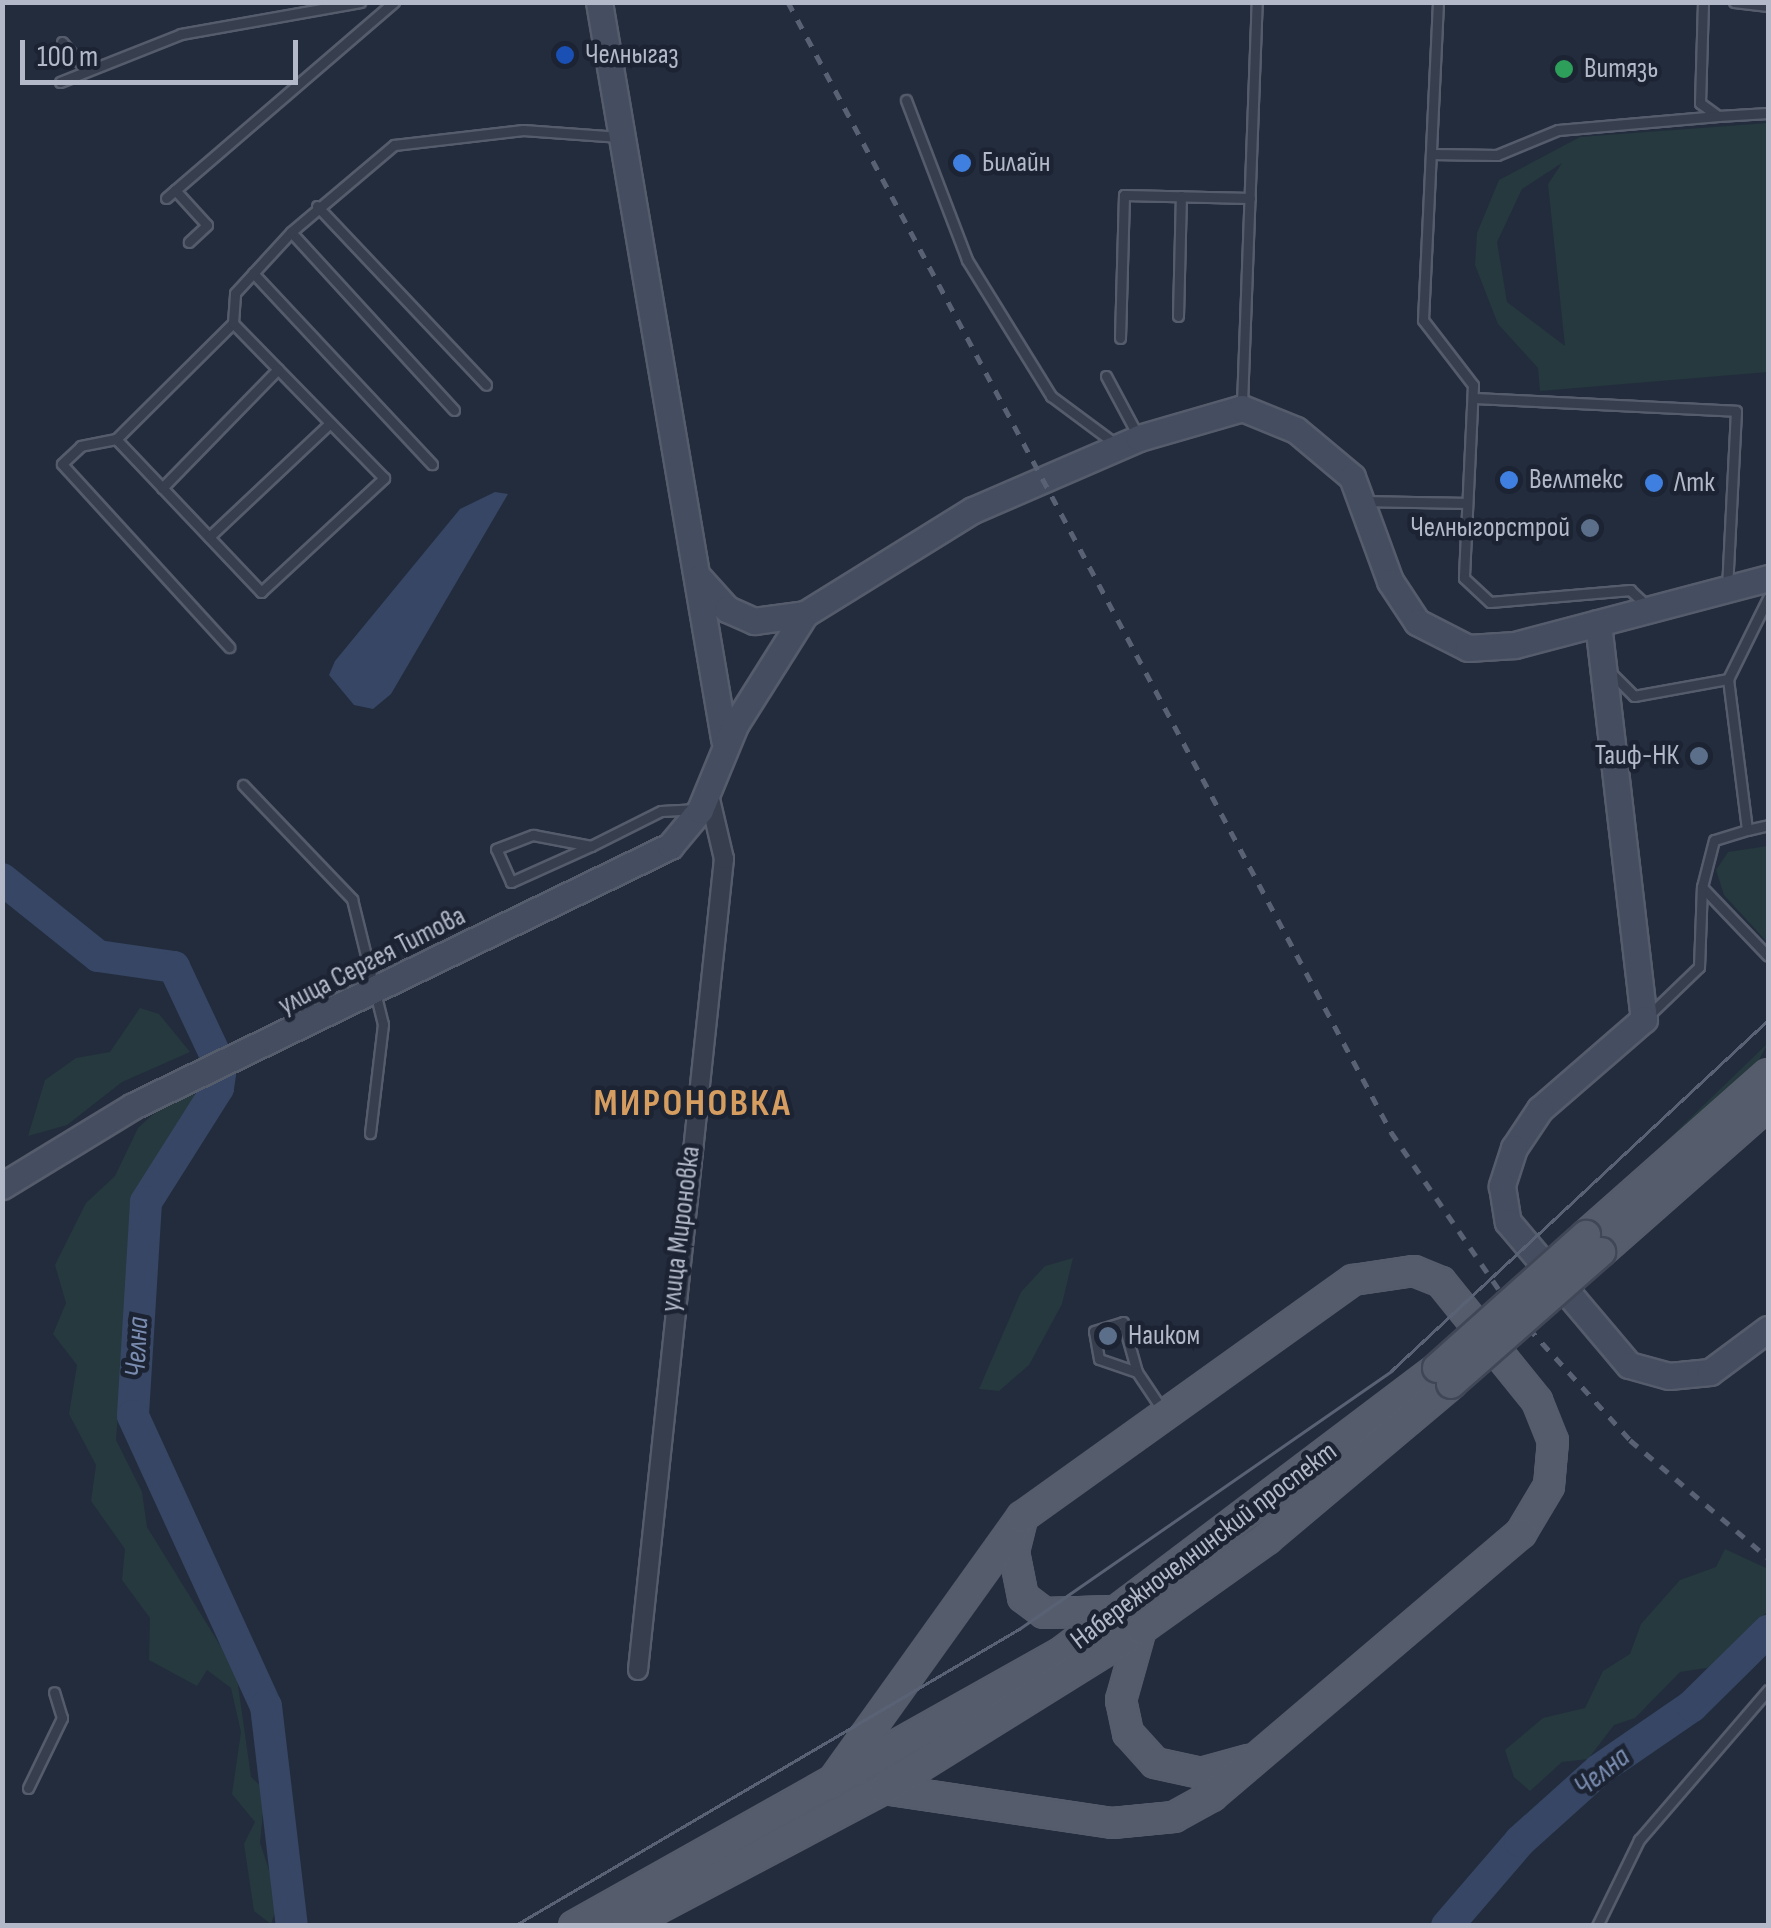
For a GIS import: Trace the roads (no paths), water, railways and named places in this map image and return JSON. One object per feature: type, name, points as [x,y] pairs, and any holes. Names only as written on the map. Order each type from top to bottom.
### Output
[{"type":"main road","name":"Набережночелнинский проспект","points":[[625,1926],[884,1789],[1131,1619],[1444,1376],[1594,1243],[1768,1074]]},
{"type":"main road","name":"Набережночелнинский проспект","points":[[1594,1243],[1768,1105]]},
{"type":"main road","points":[[830,1785],[1022,1517],[1353,1280],[1414,1271],[1441,1282],[1537,1401],[1553,1442],[1549,1486],[1521,1534],[1255,1758],[1174,1816],[1112,1823],[884,1789]]},
{"type":"main road","points":[[1022,1517],[1014,1552],[1023,1597],[1044,1613],[1131,1619],[1121,1700],[1128,1734],[1155,1762],[1201,1773],[1255,1758]]},
{"type":"main road","name":"Набережночелнинский проспект","points":[[574,1926],[1131,1619]]},
{"type":"street","points":[[599,2],[623,137],[665,428],[726,707],[724,749]]},
{"type":"street","points":[[699,578],[727,609],[754,621],[805,614],[973,510],[1129,442],[1242,408],[1330,454],[1364,502],[1390,581],[1434,630],[1468,648],[1515,646],[1768,578]]},
{"type":"street","points":[[724,749],[805,614]]},
{"type":"street","points":[[1598,622],[1644,1019],[1540,1109],[1514,1148],[1502,1186],[1508,1222],[1629,1365],[1670,1376],[1710,1372],[1768,1329]]},
{"type":"street","name":"улица Сергея Титова","points":[[2,1186],[133,1106],[272,1045],[650,859],[704,801],[724,749]]},
{"type":"street","name":"улица Мироновка","points":[[638,1670],[724,860],[704,801]]},
{"type":"lane","points":[[60,82],[181,34],[360,2]]},
{"type":"lane","points":[[166,198],[394,2]]},
{"type":"lane","points":[[1242,408],[1257,2]]},
{"type":"lane","points":[[1438,2],[1423,320],[1474,398],[1465,503],[1464,578],[1475,594],[1544,603],[1630,590],[1649,608]]},
{"type":"lane","points":[[1703,2],[1697,94],[1718,116]]},
{"type":"lane","points":[[1734,2],[1768,6]]},
{"type":"lane","points":[[62,42],[86,70]]},
{"type":"lane","points":[[906,100],[967,260],[1051,396],[1129,442]]},
{"type":"lane","points":[[1431,154],[1497,155],[1558,130],[1768,113]]},
{"type":"lane","points":[[229,647],[62,464],[81,446],[116,439],[233,323],[235,293],[291,232],[317,206],[394,145],[524,130],[623,137]]},
{"type":"lane","points":[[176,190],[207,226],[189,242]]},
{"type":"lane","points":[[1120,338],[1124,195],[1250,198]]},
{"type":"lane","points":[[1178,316],[1181,196]]},
{"type":"lane","points":[[317,206],[486,385]]},
{"type":"lane","points":[[291,232],[454,410]]},
{"type":"lane","points":[[254,273],[432,464]]},
{"type":"lane","points":[[116,439],[261,592],[384,478],[233,323]]},
{"type":"lane","points":[[162,488],[278,369]]},
{"type":"lane","points":[[1106,376],[1129,442]]},
{"type":"lane","points":[[1474,398],[1736,412],[1726,588]]},
{"type":"lane","points":[[210,538],[330,423]]},
{"type":"lane","points":[[1364,502],[1465,503]]},
{"type":"lane","points":[[1747,830],[1728,680],[1768,598]]},
{"type":"lane","points":[[1604,667],[1634,696],[1728,680]]},
{"type":"lane","points":[[243,785],[352,898],[383,1024],[370,1134]]},
{"type":"lane","points":[[591,846],[533,835],[496,849],[511,882],[591,846],[683,804],[704,801]]},
{"type":"lane","points":[[1644,1019],[1700,967],[1702,887],[1714,840],[1768,825]]},
{"type":"lane","points":[[1702,887],[1768,956]]},
{"type":"lane","points":[[1136,1372],[1099,1359],[1094,1331],[1123,1322],[1136,1372],[1165,1414]]},
{"type":"lane","points":[[1597,1926],[1639,1840],[1768,1690]]},
{"type":"lane","points":[[28,1788],[62,1718],[54,1692]]},
{"type":"water","points":[[495,492],[508,494],[391,694],[373,709],[354,705],[329,675],[335,661],[460,509]]},
{"type":"waterway","name":"Челна","points":[[2,879],[98,956],[174,967],[221,1067],[218,1088],[146,1202],[133,1416],[266,1706],[292,1926]]},
{"type":"waterway","name":"Челна","points":[[1447,1926],[1520,1841],[1599,1770],[1692,1706],[1768,1631]]},
{"type":"tram line","points":[[514,1926],[1019,1629],[1391,1371],[1768,1020]]},
{"type":"railway","points":[[788,2],[1391,1132],[1515,1313],[1630,1440],[1768,1558]]},
{"type":"place","name":"Челныгаз","points":[[565,55]]},
{"type":"place","name":"Витязь","points":[[1564,69]]},
{"type":"place","name":"Билайн","points":[[962,163]]},
{"type":"place","name":"Веллтекс","points":[[1509,480]]},
{"type":"place","name":"Лтк","points":[[1654,483]]},
{"type":"place","name":"Челныгорстрой","points":[[1590,528]]},
{"type":"place","name":"Таиф-НК","points":[[1699,756]]},
{"type":"place","name":"Наиком","points":[[1108,1336]]},
{"type":"district","name":"МИРОНОВКА","points":[[693,1104]]}]
